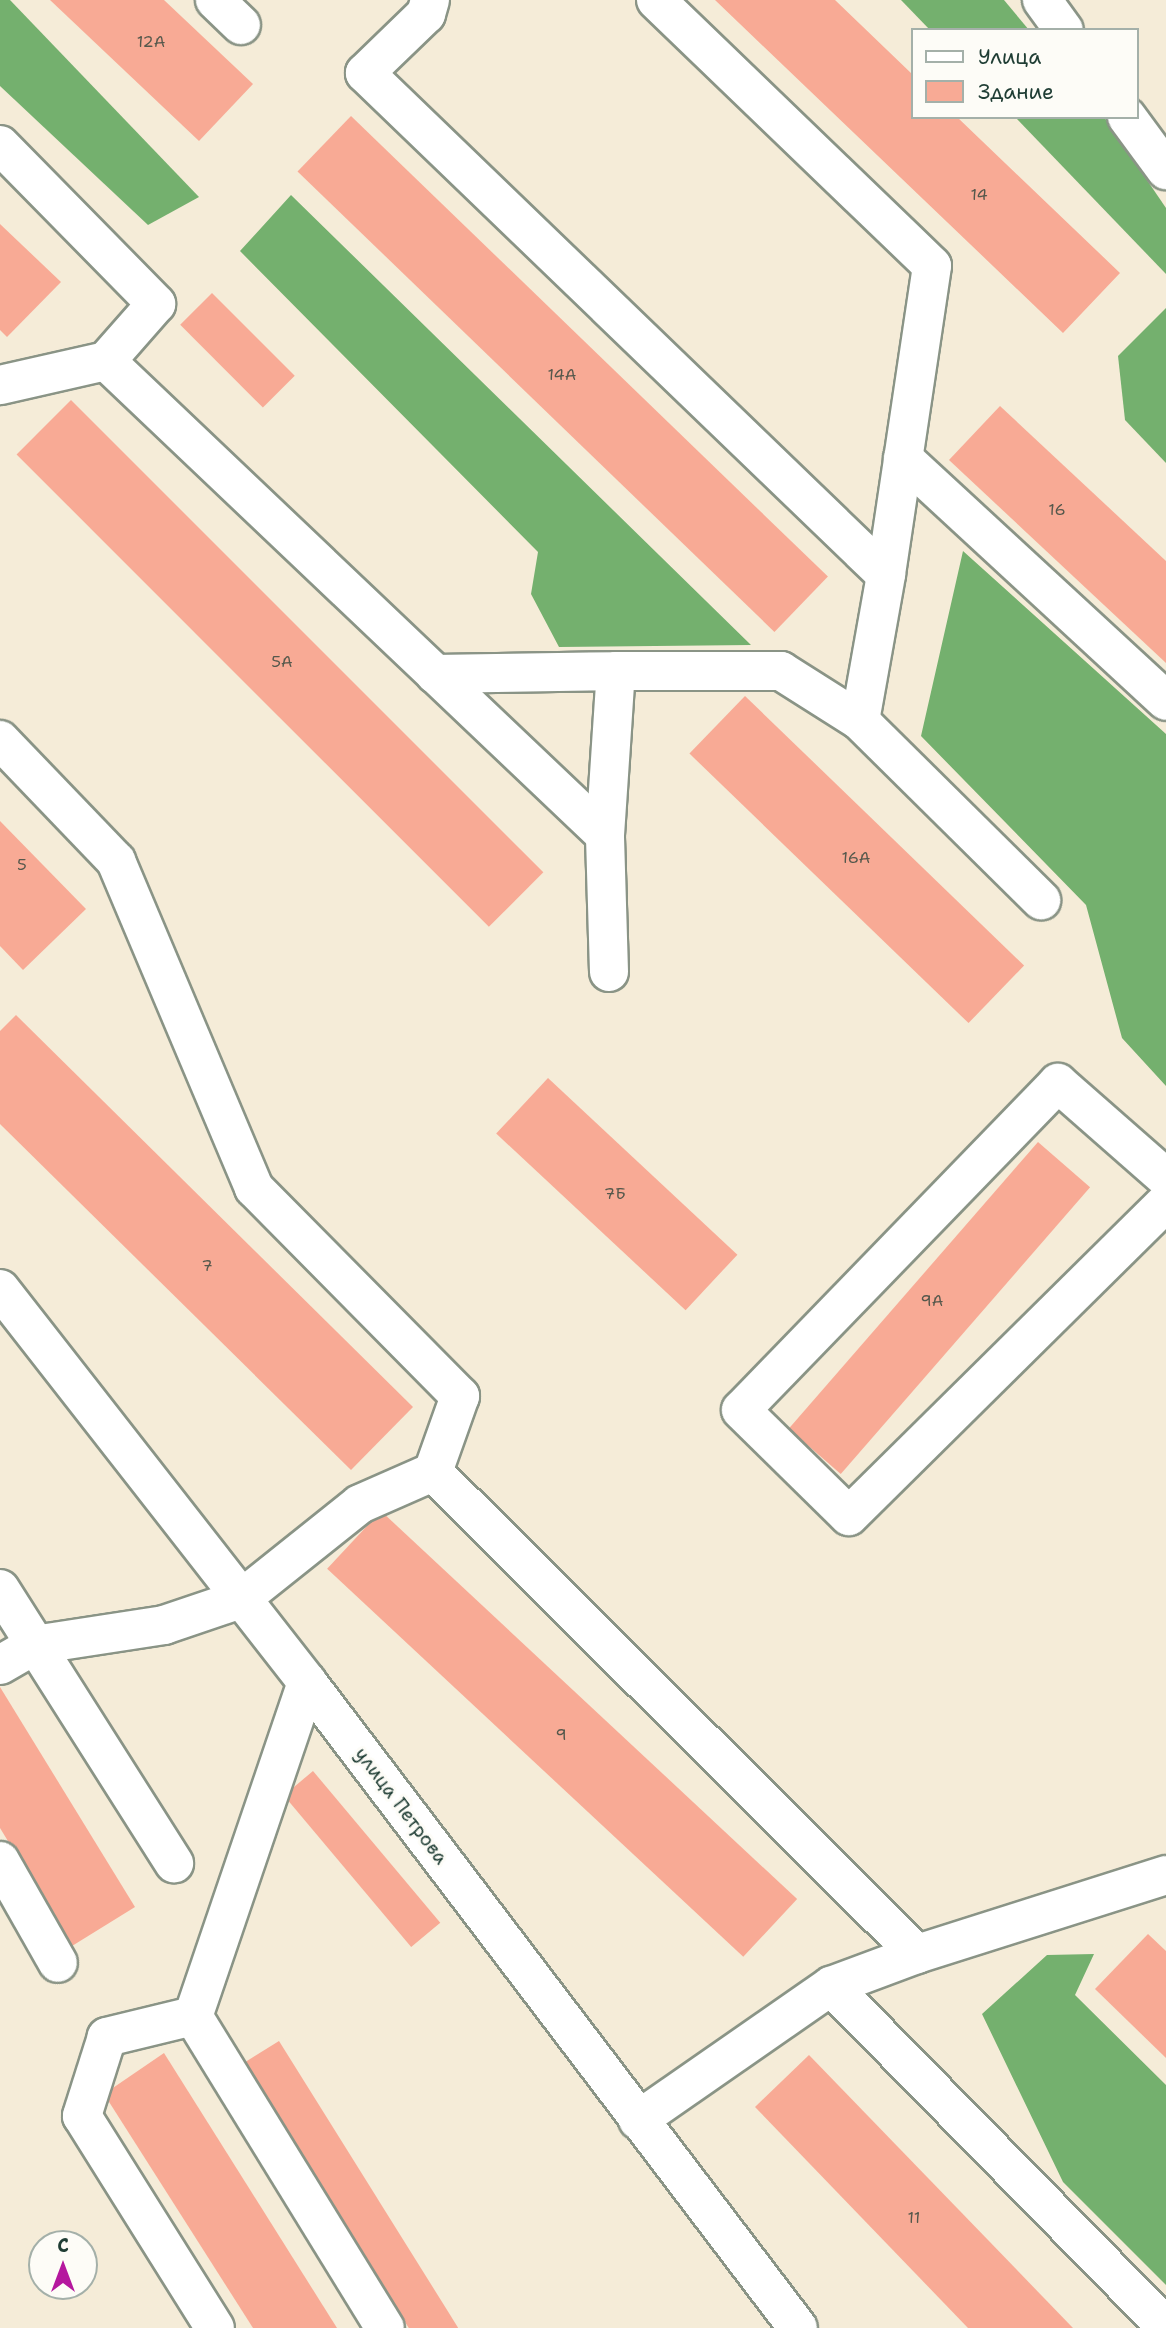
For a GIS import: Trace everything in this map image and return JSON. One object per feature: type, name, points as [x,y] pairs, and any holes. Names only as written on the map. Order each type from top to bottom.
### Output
[{"type":"street","points":[[430,0],[426,15],[365,73],[886,575]]},
{"type":"street","points":[[656,0],[932,266],[886,575],[860,721]]},
{"type":"street","points":[[1042,0],[1063,28]]},
{"type":"street","points":[[1128,119],[1166,170]]},
{"type":"street","points":[[0,145],[156,304],[106,361],[0,385]]},
{"type":"street","points":[[106,361],[606,835]]},
{"type":"street","points":[[903,458],[1166,701]]},
{"type":"street","points":[[609,972],[606,835],[616,671]]},
{"type":"street","points":[[435,674],[781,671],[860,721],[1041,900]]},
{"type":"street","points":[[0,740],[116,861],[254,1188],[460,1396],[433,1472],[360,1504],[241,1600],[164,1625],[34,1645],[0,1665]]},
{"type":"street","points":[[1166,1178],[1058,1083],[741,1410],[849,1516],[1166,1202]]},
{"type":"street","name":"улица Петрова","points":[[0,1289],[307,1682],[797,2328]]},
{"type":"street","points":[[433,1472],[918,1954]]},
{"type":"street","points":[[0,1589],[174,1863]]},
{"type":"street","points":[[193,2017],[307,1682]]},
{"type":"street","points":[[0,1861],[58,1963]]},
{"type":"street","points":[[638,2120],[831,1986],[918,1954],[1166,1875]]},
{"type":"street","points":[[831,1986],[1166,2327]]},
{"type":"street","points":[[193,2017],[107,2036],[82,2116],[215,2328]]},
{"type":"street","points":[[193,2017],[385,2328]]},
{"type":"green space","points":[[0,0],[10,0],[199,197],[148,225],[0,86]]},
{"type":"green space","points":[[901,0],[1004,0],[1027,28],[928,28]]},
{"type":"green space","points":[[1017,119],[1105,119],[1166,208],[1166,274]]},
{"type":"green space","points":[[291,195],[751,645],[559,647],[531,594],[538,552],[240,251]]},
{"type":"green space","points":[[1166,308],[1166,463],[1125,420],[1118,356]]},
{"type":"green space","points":[[963,551],[1166,734],[1166,1086],[1122,1038],[1086,905],[921,736]]},
{"type":"green space","points":[[1094,1954],[1075,1995],[1166,2085],[1166,2285],[1063,2182],[982,2014],[1047,1955]]},
{"type":"building","points":[[50,0],[164,0],[253,84],[199,141]]},
{"type":"building","points":[[715,0],[835,0],[911,73],[911,119],[959,119],[1120,273],[1063,333]]},
{"type":"building","points":[[351,116],[828,577],[774,632],[298,171]]},
{"type":"building","points":[[0,224],[61,282],[7,337],[0,330]]},
{"type":"building","points":[[212,293],[295,376],[263,408],[180,325]]},
{"type":"building","points":[[71,400],[543,872],[489,927],[17,454]]},
{"type":"building","points":[[1000,406],[1166,561],[1166,663],[949,460]]},
{"type":"building","points":[[745,696],[1024,966],[969,1023],[689,754]]},
{"type":"building","points":[[0,821],[86,909],[23,970],[0,946]]},
{"type":"building","points":[[16,1015],[413,1407],[351,1470],[0,1124],[0,1031]]},
{"type":"building","points":[[548,1078],[737,1255],[686,1310],[496,1134]]},
{"type":"building","points":[[1038,1142],[1090,1187],[841,1474],[789,1429]]},
{"type":"building","points":[[381,1511],[797,1899],[743,1957],[327,1569]]},
{"type":"building","points":[[0,1687],[135,1907],[72,1946],[0,1828]]},
{"type":"building","points":[[313,1771],[440,1923],[411,1947],[284,1795]]},
{"type":"building","points":[[1148,1934],[1166,1951],[1166,2058],[1095,1989]]},
{"type":"building","points":[[279,2041],[458,2328],[409,2328],[243,2063]]},
{"type":"building","points":[[164,2053],[337,2328],[253,2328],[104,2094]]},
{"type":"building","points":[[809,2055],[1073,2328],[968,2328],[755,2107]]}]
